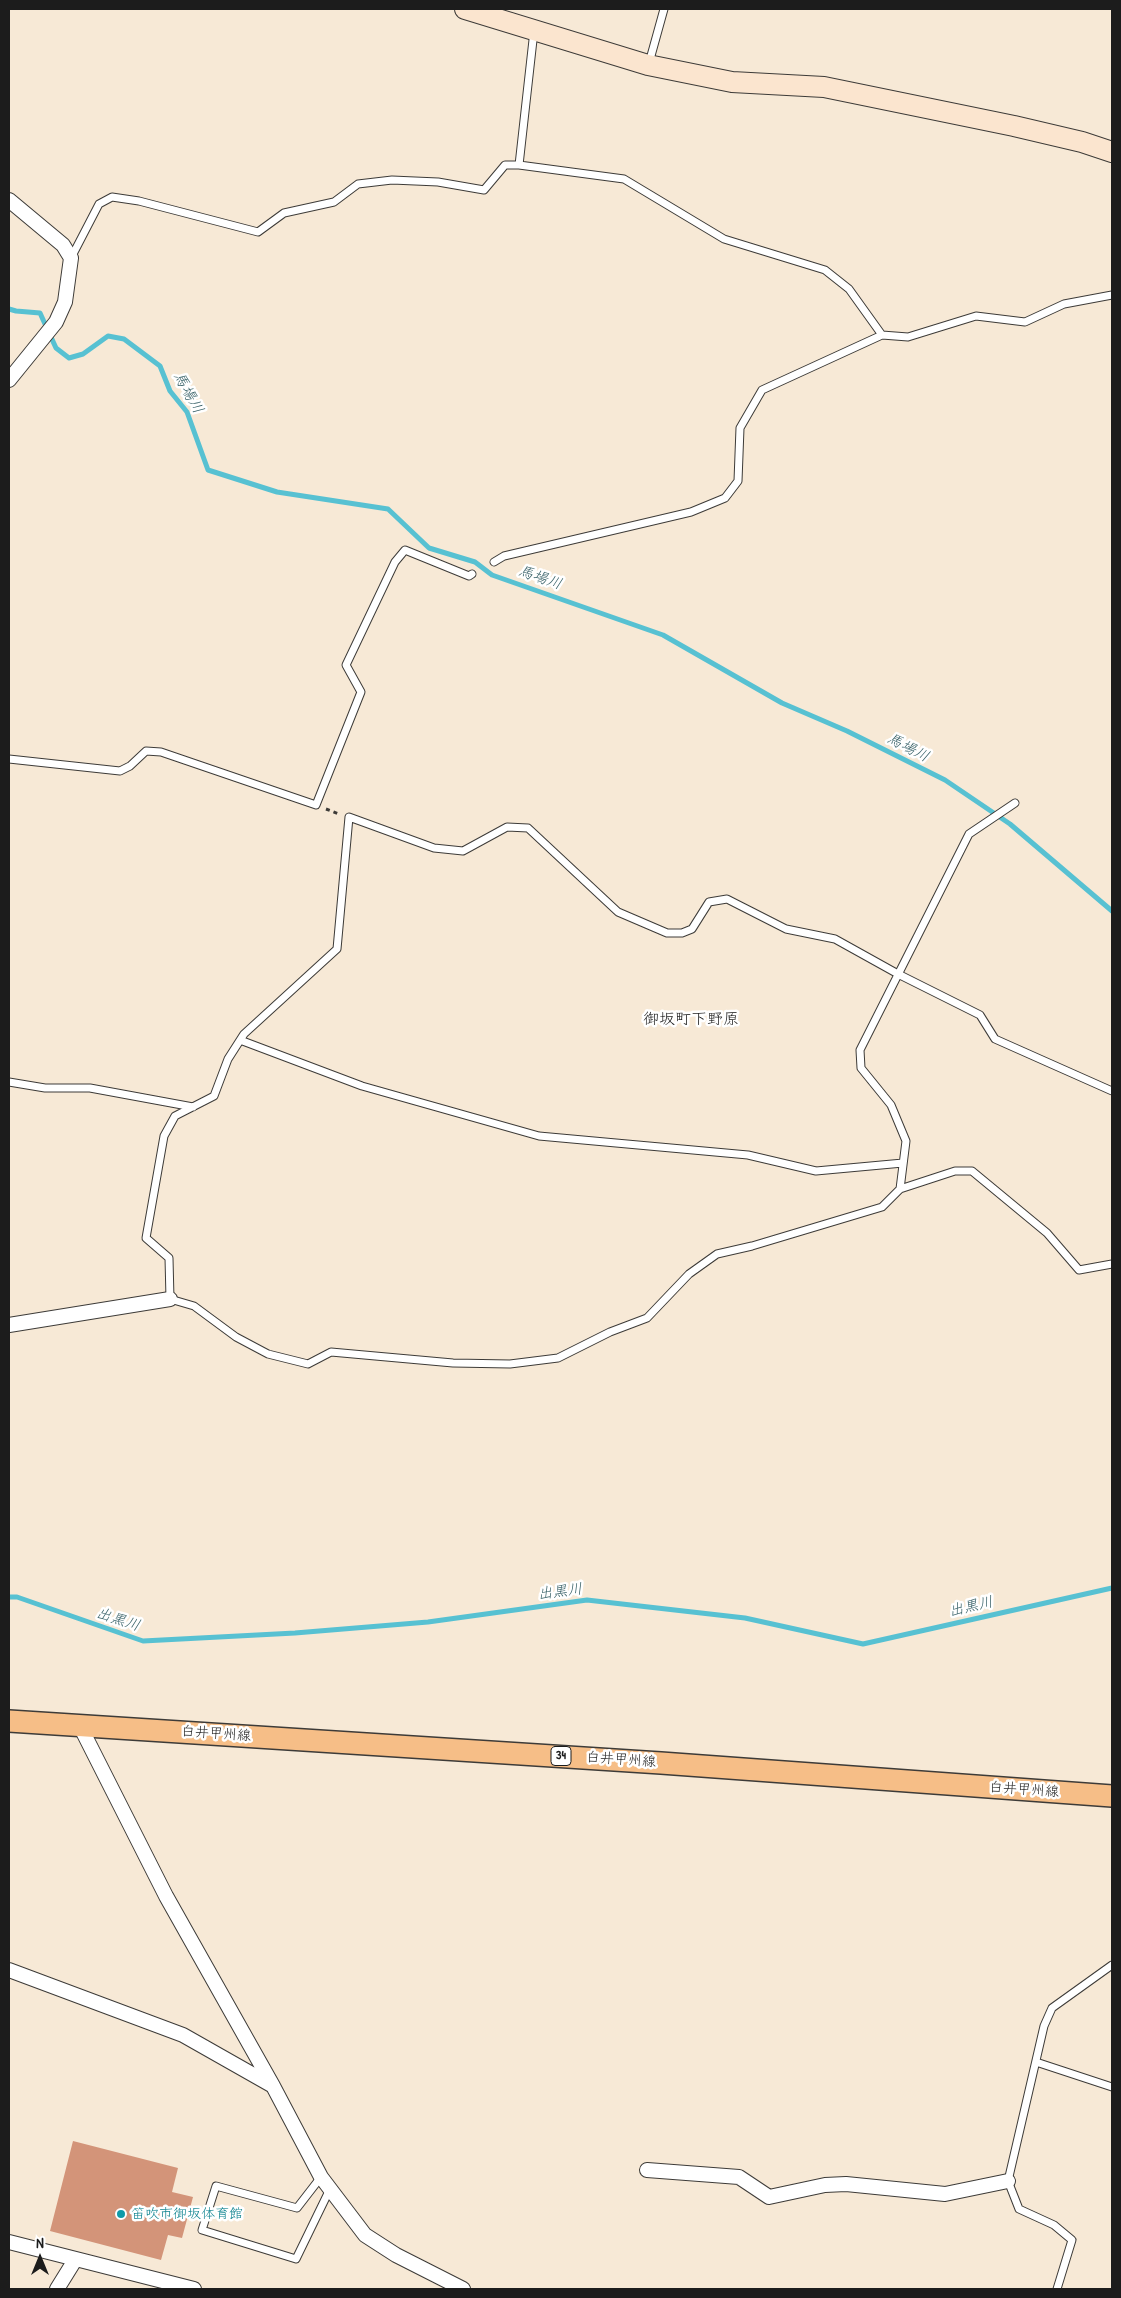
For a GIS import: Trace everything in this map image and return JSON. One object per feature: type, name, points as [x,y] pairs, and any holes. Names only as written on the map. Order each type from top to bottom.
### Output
[{"type":"main road","name":"白井甲州線","points":[[9,1721],[661,1763],[1112,1796]]},
{"type":"street","points":[[465,9],[648,65],[732,82],[824,87],[1014,126],[1082,142],[1112,152]]},
{"type":"street","points":[[9,200],[62,245],[71,258],[65,302],[56,322],[9,380]]},
{"type":"street","points":[[9,1324],[170,1299]]},
{"type":"street","points":[[80,1726],[166,1896],[273,2086],[321,2177],[365,2235],[396,2255],[463,2289]]},
{"type":"street","points":[[9,1970],[183,2035],[273,2086]]},
{"type":"street","points":[[647,2170],[739,2177],[769,2196],[824,2185],[846,2184],[945,2194],[1008,2181]]},
{"type":"street","points":[[9,2242],[194,2289]]},
{"type":"street","points":[[57,2289],[75,2260]]},
{"type":"lane","points":[[648,65],[664,9]]},
{"type":"lane","points":[[519,165],[534,29]]},
{"type":"lane","points":[[71,258],[99,204],[112,196],[139,201],[258,232],[284,213],[334,202],[358,184],[392,180],[438,182],[484,190],[505,165],[519,165],[624,180],[724,239],[825,270],[849,289],[882,335]]},
{"type":"lane","points":[[494,562],[504,556],[691,512],[726,498],[738,481],[740,428],[762,390],[882,335],[908,338],[976,316],[1025,322],[1064,304],[1112,295]]},
{"type":"lane","points":[[9,759],[120,771],[130,766],[146,752],[161,752],[316,805],[360,692],[346,666],[395,562],[405,550],[469,576],[472,574]]},
{"type":"lane","points":[[900,1188],[906,1140],[891,1105],[861,1068],[860,1050],[969,834],[1015,803]]},
{"type":"lane","points":[[1112,1091],[995,1039],[980,1015],[898,974],[835,939],[786,929],[727,899],[709,902],[692,929],[682,933],[667,933],[618,912],[528,828],[507,827],[463,851],[434,848],[349,817],[337,949],[244,1034],[228,1059],[214,1096],[175,1116],[164,1136],[146,1238],[169,1258],[170,1299],[194,1306],[236,1337],[268,1354],[308,1364],[331,1352],[454,1362],[510,1364],[558,1358],[610,1332],[647,1318],[689,1274],[717,1254],[752,1246],[882,1207],[900,1188],[956,1172],[972,1171],[1047,1233],[1079,1270],[1112,1264]]},
{"type":"lane","points":[[240,1040],[362,1086],[538,1136],[748,1155],[816,1171],[903,1162]]},
{"type":"lane","points":[[9,1082],[45,1088],[90,1088],[194,1107]]},
{"type":"lane","points":[[1057,2289],[1072,2240],[1054,2225],[1019,2209],[1008,2181],[1044,2026],[1052,2008],[1112,1965]]},
{"type":"lane","points":[[1036,2062],[1112,2087]]},
{"type":"lane","points":[[321,2177],[297,2208],[216,2186],[202,2230],[296,2259],[330,2189]]},
{"type":"path","points":[[316,805],[349,817]]},
{"type":"building","name":"笛吹市御坂体育館","points":[[73,2141],[178,2168],[172,2192],[193,2197],[182,2238],[168,2235],[161,2260],[50,2231]]},
{"type":"waterway","name":"馬場川","points":[[9,309],[40,313],[56,348],[69,358],[83,354],[108,336],[124,339],[160,366],[170,391],[187,412],[208,470],[277,492],[388,509],[429,548],[475,562],[492,575],[663,635],[782,703],[847,731],[945,780],[1010,824],[1112,911]]},
{"type":"waterway","name":"出黒川","points":[[9,1597],[17,1597],[143,1641],[295,1633],[428,1622],[587,1600],[745,1618],[863,1644],[1112,1588]]},
{"type":"place","name":"笛吹市御坂体育館","points":[[121,2214]]},
{"type":"district","name":"御坂町下野原","points":[[691,1020]]}]
